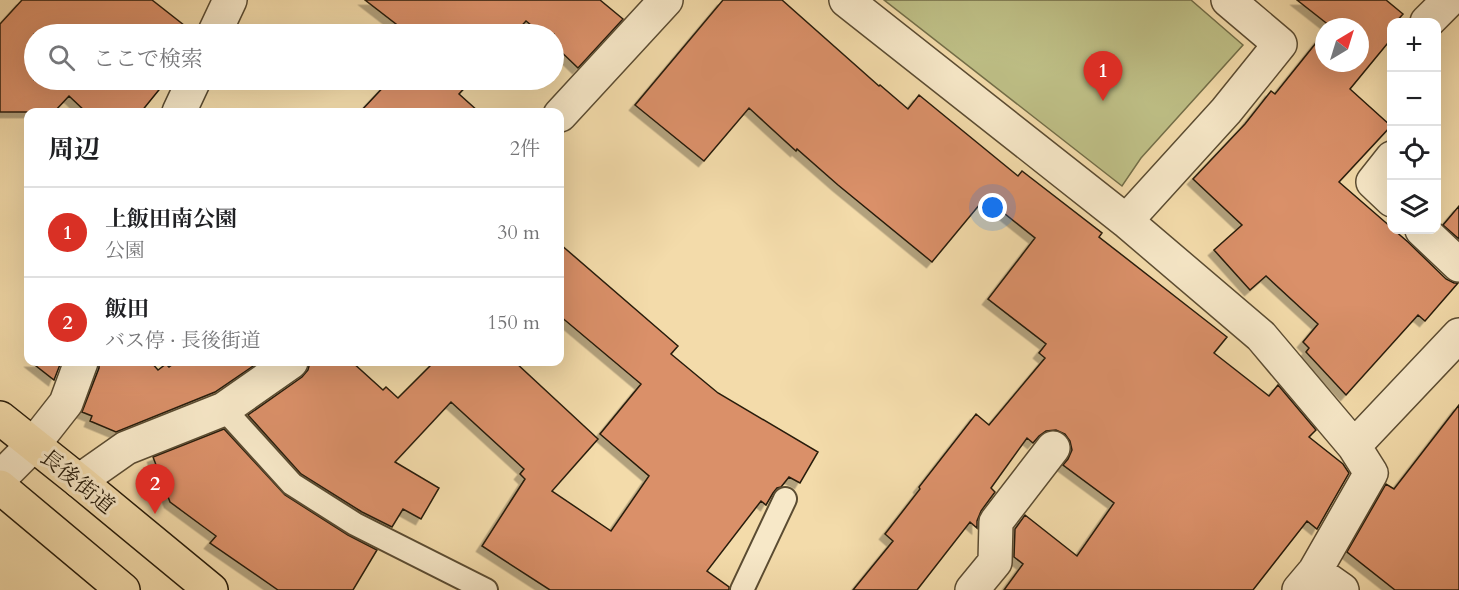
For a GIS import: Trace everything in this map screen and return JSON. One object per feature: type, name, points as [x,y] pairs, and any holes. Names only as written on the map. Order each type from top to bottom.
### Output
[{"type":"main road","name":"長後街道","points":[[0,418],[211,590]]},
{"type":"main road","points":[[0,487],[123,590]]},
{"type":"street","points":[[219,24],[230,0]]},
{"type":"street","points":[[564,111],[666,0]]},
{"type":"street","points":[[846,0],[1126,221],[1261,336],[1354,446],[1371,473],[1307,581],[1342,590]]},
{"type":"street","points":[[1126,221],[1226,111],[1280,44],[1228,0]]},
{"type":"street","points":[[1431,18],[1449,0]]},
{"type":"street","points":[[181,108],[189,90]]},
{"type":"street","points":[[1387,164],[1373,182],[1387,195]]},
{"type":"street","points":[[1426,234],[1459,266]]},
{"type":"street","points":[[1354,446],[1459,335]]},
{"type":"street","points":[[0,478],[33,445],[66,403],[80,366]]},
{"type":"street","points":[[79,481],[126,448],[224,409],[285,366]]},
{"type":"street","points":[[972,590],[995,562],[996,522],[1053,448]]},
{"type":"lane","points":[[224,409],[292,484],[355,524],[486,590]]},
{"type":"lane","points":[[742,590],[785,499]]},
{"type":"green space","points":[[884,0],[1191,0],[1243,45],[1141,158],[1122,186]]},
{"type":"building","points":[[22,0],[152,0],[183,24],[24,24],[24,90],[159,90],[144,108],[82,108],[69,96],[58,108],[24,108],[24,112],[0,112],[0,24]]},
{"type":"building","points":[[365,0],[600,0],[623,19],[578,68],[564,55],[564,24],[530,24],[526,21],[523,24],[396,24]]},
{"type":"building","points":[[723,0],[782,0],[908,109],[919,95],[1018,176],[1022,171],[1102,233],[1099,237],[1227,337],[1214,353],[1269,396],[1278,385],[1316,430],[1309,437],[1343,464],[1349,473],[1317,529],[1307,521],[1253,590],[1004,590],[1023,564],[1014,557],[1015,529],[1025,515],[1077,556],[1114,503],[1063,465],[1072,450],[1065,434],[1056,430],[1046,431],[1033,443],[1027,438],[991,488],[995,492],[981,511],[977,528],[970,522],[917,590],[853,590],[893,541],[885,534],[976,414],[989,425],[1045,358],[1039,353],[1046,344],[988,299],[1035,238],[985,198],[932,262],[797,149],[796,151],[749,108],[704,161],[635,105]]},
{"type":"building","points":[[1297,0],[1386,0],[1403,14],[1400,18],[1387,18],[1387,44],[1369,66],[1369,18],[1320,18]]},
{"type":"building","points":[[1315,44],[1315,72],[1364,72],[1350,89],[1387,122],[1387,130],[1339,182],[1387,224],[1387,234],[1399,234],[1446,279],[1458,283],[1425,321],[1418,315],[1346,395],[1306,352],[1309,348],[1303,342],[1318,324],[1266,276],[1250,290],[1214,250],[1242,225],[1193,179],[1245,124],[1271,91],[1275,94]]},
{"type":"building","points":[[381,90],[463,90],[459,94],[475,108],[364,108]]},
{"type":"building","points":[[1459,206],[1459,239],[1443,225]]},
{"type":"building","points":[[564,247],[678,346],[671,354],[718,393],[818,452],[800,483],[789,477],[781,487],[777,488],[766,505],[761,501],[707,571],[729,587],[729,590],[550,590],[482,546],[525,479],[520,474],[524,469],[451,402],[395,462],[439,488],[421,519],[403,509],[392,527],[362,512],[301,474],[248,415],[302,377],[309,366],[356,366],[383,390],[386,387],[398,398],[430,366],[519,366],[598,439],[552,491],[611,531],[649,476],[600,434],[641,384],[564,319]]},
{"type":"building","points":[[36,366],[59,366],[54,380]]},
{"type":"building","points":[[99,366],[154,366],[158,370],[163,366],[253,366],[215,392],[116,432],[90,421],[92,416],[82,412]]},
{"type":"building","points":[[1459,405],[1459,590],[1395,590],[1347,552],[1386,484],[1394,489]]},
{"type":"building","points":[[224,429],[285,495],[348,535],[377,550],[353,590],[278,590],[210,543],[216,536],[170,502],[153,457]]},
{"type":"place","name":"上飯田南公園","points":[[1103,101]]},
{"type":"place","name":"飯田","points":[[155,514]]}]
